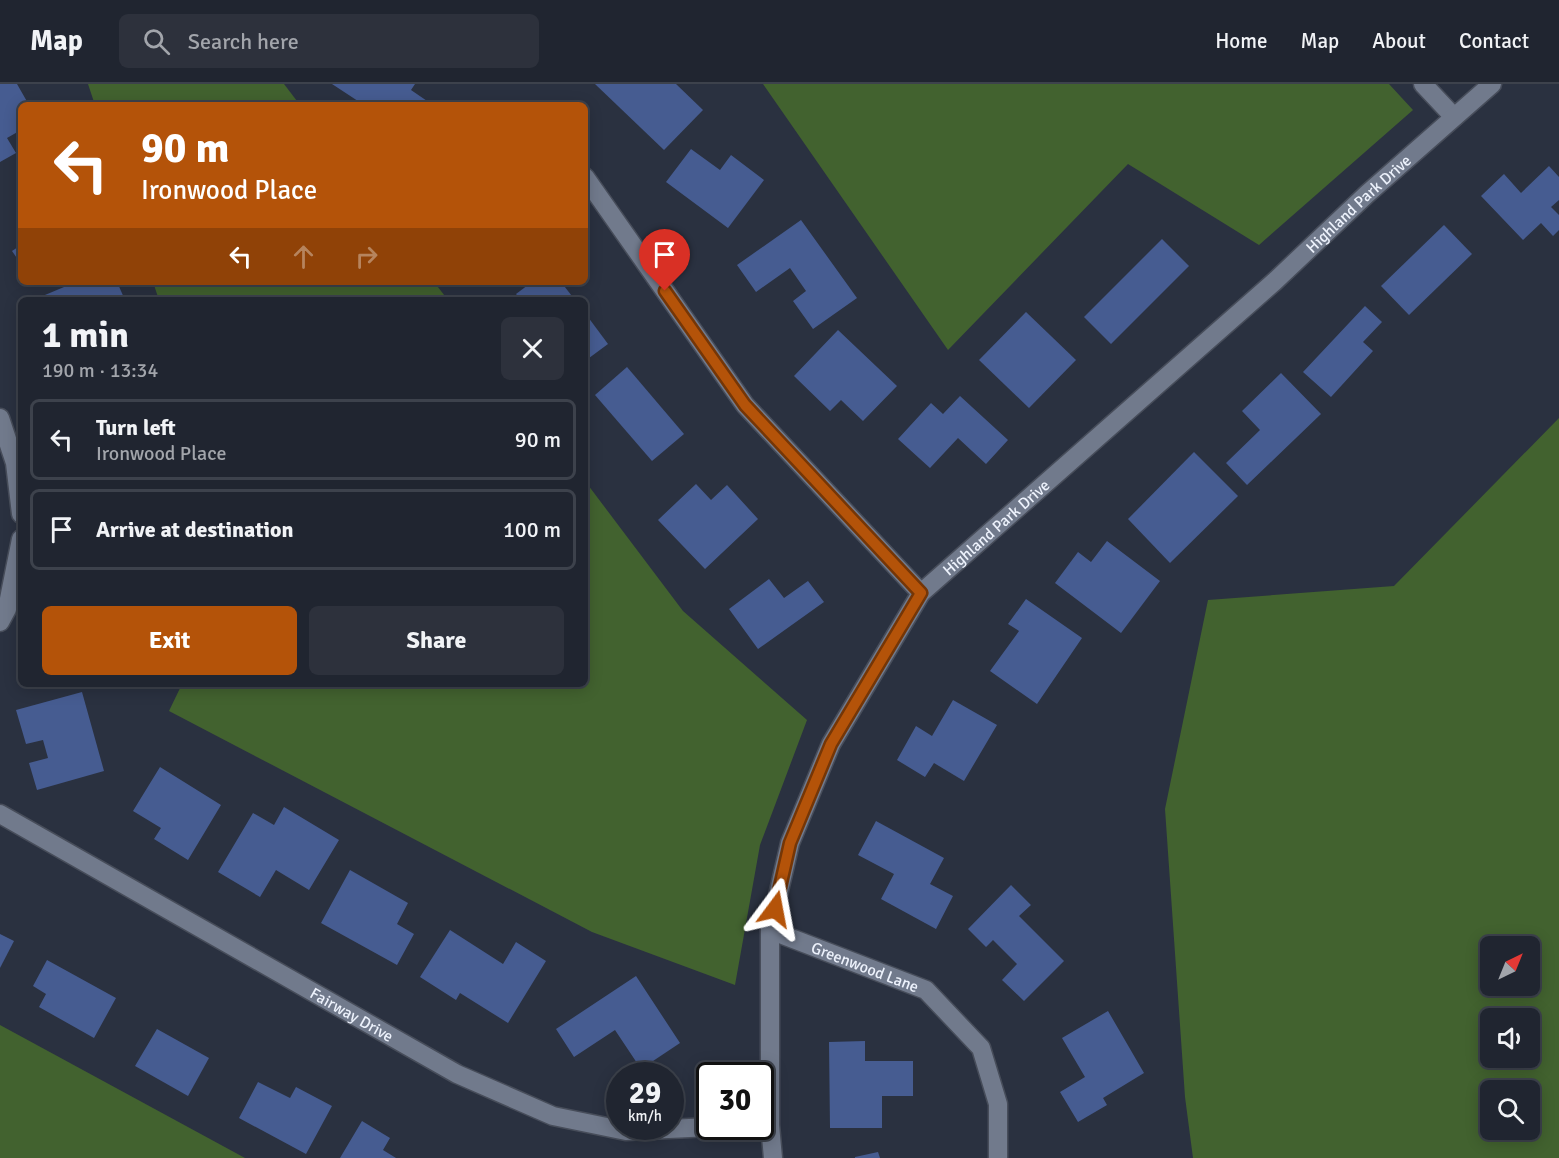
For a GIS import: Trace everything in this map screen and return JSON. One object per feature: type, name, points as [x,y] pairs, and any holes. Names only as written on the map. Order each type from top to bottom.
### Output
[{"type":"street","points":[[1422,84],[1454,117]]},
{"type":"street","name":"Highland Park Drive","points":[[767,1062],[770,930],[790,843],[831,744],[921,593],[1274,282],[1367,194],[1492,84]]},
{"type":"street","points":[[588,181],[745,405],[921,593]]},
{"type":"street","points":[[0,418],[15,463],[18,488]]},
{"type":"street","points":[[0,622],[7,609],[18,554]]},
{"type":"street","name":"Fairway Drive","points":[[0,814],[457,1074],[553,1116],[626,1131],[696,1128]]},
{"type":"street","name":"Greenwood Lane","points":[[770,930],[926,990],[981,1048],[998,1104],[998,1158]]},
{"type":"street","name":"Highland Park Drive","points":[[769,1140],[773,1158]]},
{"type":"green space","points":[[88,84],[284,84],[298,102],[94,102]]},
{"type":"green space","points":[[763,84],[1389,84],[1413,110],[1259,245],[1128,164],[948,350]]},
{"type":"green space","points":[[154,285],[436,285],[446,297],[158,297]]},
{"type":"green space","points":[[1559,418],[1559,1158],[1193,1158],[1185,1097],[1165,809],[1208,600],[1394,586]]},
{"type":"green space","points":[[588,485],[683,611],[807,720],[760,845],[735,985],[592,932],[169,711],[181,687],[588,687]]},
{"type":"green space","points":[[0,1025],[245,1158],[0,1158]]},
{"type":"building","points":[[0,84],[17,84],[27,102],[18,102],[18,132],[7,138],[16,153],[0,162]]},
{"type":"building","points":[[332,84],[415,84],[411,90],[429,102],[359,102]]},
{"type":"building","points":[[595,84],[676,84],[703,110],[664,150]]},
{"type":"building","points":[[691,149],[720,170],[731,155],[764,180],[728,228],[666,182]]},
{"type":"building","points":[[1549,166],[1559,177],[1559,200],[1551,207],[1559,215],[1559,230],[1553,236],[1541,223],[1523,240],[1481,196],[1504,174],[1521,193]]},
{"type":"building","points":[[801,220],[857,298],[813,329],[793,301],[806,291],[790,268],[756,292],[737,265]]},
{"type":"building","points":[[1444,225],[1472,254],[1409,315],[1381,286]]},
{"type":"building","points":[[1162,239],[1189,266],[1111,344],[1084,317]]},
{"type":"building","points":[[18,247],[18,260],[12,251]]},
{"type":"building","points":[[69,285],[118,285],[124,297],[40,297]]},
{"type":"building","points":[[528,285],[563,285],[573,297],[518,297],[516,294]]},
{"type":"building","points":[[1365,306],[1382,322],[1363,342],[1373,351],[1331,397],[1303,372]]},
{"type":"building","points":[[1026,312],[1076,360],[1029,408],[979,360]]},
{"type":"building","points":[[588,317],[608,344],[588,359]]},
{"type":"building","points":[[838,330],[897,386],[863,421],[841,400],[830,411],[794,376]]},
{"type":"building","points":[[627,367],[684,434],[652,461],[595,395]]},
{"type":"building","points":[[1281,373],[1321,414],[1247,485],[1226,463],[1260,430],[1242,411]]},
{"type":"building","points":[[960,396],[1008,440],[986,464],[958,438],[930,468],[898,439],[931,403],[943,414]]},
{"type":"building","points":[[1194,452],[1238,496],[1170,563],[1128,519]]},
{"type":"building","points":[[696,484],[711,500],[727,485],[758,519],[705,569],[658,520]]},
{"type":"building","points":[[1107,541],[1160,581],[1121,633],[1055,583],[1078,552],[1091,562]]},
{"type":"building","points":[[769,579],[784,598],[808,581],[824,602],[758,649],[729,609]]},
{"type":"building","points":[[1026,599],[1082,638],[1037,704],[990,671],[1019,631],[1008,624]]},
{"type":"building","points":[[82,692],[104,771],[37,790],[29,763],[48,758],[43,740],[26,744],[16,710]]},
{"type":"building","points":[[953,700],[997,725],[964,781],[934,763],[925,777],[897,760],[916,726],[932,736]]},
{"type":"building","points":[[160,767],[221,805],[188,860],[154,839],[161,828],[133,811]]},
{"type":"building","points":[[284,807],[339,840],[309,890],[276,870],[260,897],[218,872],[253,813],[274,825]]},
{"type":"building","points":[[876,821],[944,858],[930,884],[953,896],[936,929],[881,899],[894,874],[858,855]]},
{"type":"building","points":[[350,870],[408,903],[397,924],[414,934],[397,965],[321,923]]},
{"type":"building","points":[[1011,885],[1031,905],[1019,916],[1064,961],[1024,1001],[1002,980],[1017,964],[993,940],[986,947],[968,929]]},
{"type":"building","points":[[450,930],[503,964],[516,942],[546,961],[508,1023],[460,993],[456,1000],[420,977]]},
{"type":"building","points":[[0,934],[14,941],[0,968]]},
{"type":"building","points":[[47,960],[116,998],[94,1038],[39,1007],[46,994],[33,986]]},
{"type":"building","points":[[636,976],[680,1043],[652,1062],[636,1062],[615,1030],[574,1057],[556,1029]]},
{"type":"building","points":[[1108,1011],[1144,1073],[1103,1098],[1107,1105],[1078,1122],[1060,1092],[1085,1077],[1062,1038]]},
{"type":"building","points":[[157,1029],[209,1058],[188,1096],[135,1066]]},
{"type":"building","points":[[865,1041],[865,1061],[913,1061],[913,1096],[882,1096],[882,1128],[830,1128],[829,1042]]},
{"type":"building","points":[[258,1082],[290,1098],[296,1087],[332,1106],[306,1154],[239,1118]]},
{"type":"building","points":[[362,1121],[390,1138],[383,1150],[396,1158],[340,1158]]},
{"type":"building","points":[[878,1152],[880,1158],[855,1158],[855,1157]]},
{"type":"route","points":[[665,291],[745,405],[921,593],[831,744],[790,843],[775,909]]}]
